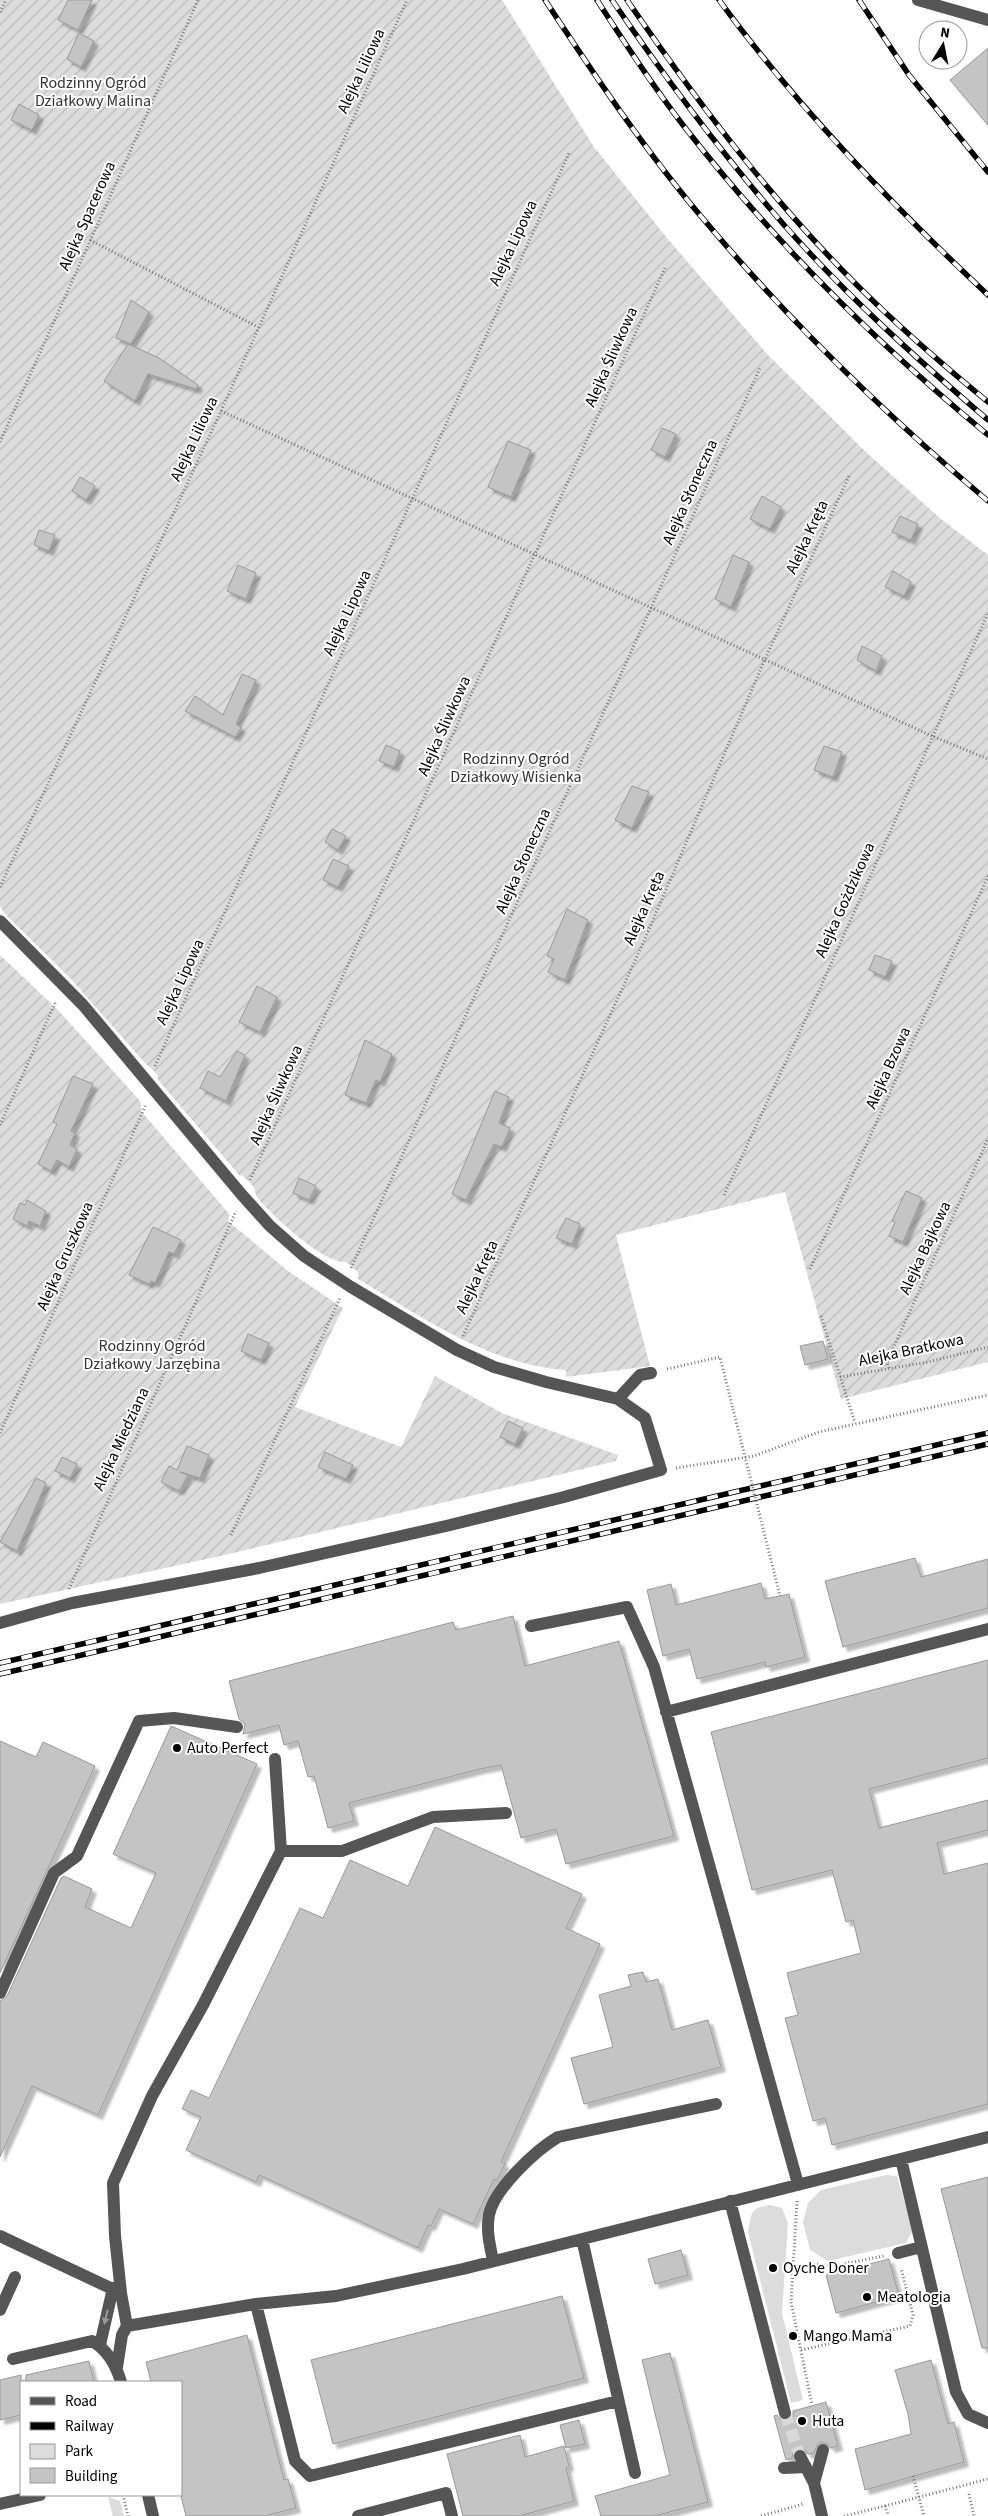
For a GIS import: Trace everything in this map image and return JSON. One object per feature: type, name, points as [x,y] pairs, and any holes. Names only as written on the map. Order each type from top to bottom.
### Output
[{"type":"street","points":[[918,0],[988,20]]},
{"type":"street","points":[[0,920],[64,984],[270,1226],[304,1256],[456,1350],[494,1367],[618,1399],[645,1418],[661,1470],[564,1497],[446,1526],[259,1568],[54,1608],[0,1623]]},
{"type":"street","points":[[618,1399],[640,1376],[651,1373]]},
{"type":"street","points":[[531,1626],[627,1607],[654,1667],[798,2184]]},
{"type":"street","points":[[666,1712],[988,1629]]},
{"type":"street","points":[[0,1992],[54,1873],[77,1856],[138,1721],[174,1718],[237,1727]]},
{"type":"street","points":[[117,2367],[124,2330],[117,2291],[113,2184],[152,2096],[202,2005],[281,1851],[275,1759]]},
{"type":"street","points":[[281,1851],[342,1851],[433,1817],[506,1813]]},
{"type":"street","points":[[494,2261],[488,2233],[489,2213],[500,2192],[542,2147],[558,2137],[716,2104]]},
{"type":"street","points":[[124,2330],[256,2304],[336,2296],[494,2261],[988,2137]]},
{"type":"street","points":[[901,2158],[956,2392],[968,2414],[988,2423]]},
{"type":"street","points":[[730,2201],[785,2413]]},
{"type":"street","points":[[0,2236],[117,2291]]},
{"type":"street","points":[[582,2239],[635,2473]]},
{"type":"street","points":[[898,2253],[921,2247]]},
{"type":"street","points":[[0,2310],[15,2277]]},
{"type":"street","points":[[100,2345],[117,2291]]},
{"type":"street","points":[[256,2304],[295,2462],[310,2476],[618,2400]]},
{"type":"street","points":[[13,2359],[92,2341],[100,2345],[117,2367],[121,2381]]},
{"type":"street","points":[[814,2483],[823,2450]]},
{"type":"street","points":[[784,2468],[803,2462],[814,2483],[822,2516]]},
{"type":"street","points":[[358,2516],[446,2493],[452,2516]]},
{"type":"street","points":[[0,2504],[36,2496]]},
{"type":"street","points":[[148,2496],[153,2516]]},
{"type":"path","points":[[0,12],[6,0]]},
{"type":"path","name":"Alejka Spacerowa","points":[[0,442],[198,0]]},
{"type":"path","name":"Alejka Liliowa","points":[[0,887],[221,410],[407,0]]},
{"type":"path","name":"Alejka Lipowa","points":[[150,1086],[506,288],[569,153]]},
{"type":"path","points":[[90,240],[258,327]]},
{"type":"path","name":"Alejka Śliwkowa","points":[[242,1195],[275,1128],[666,266]]},
{"type":"path","name":"Alejka Słoneczna","points":[[231,1535],[760,368]]},
{"type":"path","points":[[221,410],[413,499],[535,552],[932,736],[988,759]]},
{"type":"path","name":"Alejka Kręta","points":[[456,1350],[644,941],[765,659],[850,474]]},
{"type":"path","name":"Alejka Gożdzikowa","points":[[724,1195],[818,993],[988,614]]},
{"type":"path","name":"Alejka Bzowa","points":[[810,1269],[988,876]]},
{"type":"path","points":[[0,1125],[64,984]]},
{"type":"path","name":"Alejka Gruszkowa","points":[[0,1433],[150,1086]]},
{"type":"path","name":"Alejka Bajkowa","points":[[889,1368],[887,1362],[988,1139]]},
{"type":"path","name":"Alejka Miedziana","points":[[70,1583],[232,1224],[242,1195]]},
{"type":"path","points":[[821,1316],[855,1423]]},
{"type":"path","name":"Alejka Bratkowa","points":[[840,1377],[928,1362],[988,1346]]},
{"type":"path","points":[[651,1373],[720,1357],[780,1596]]},
{"type":"path","points":[[661,1470],[754,1456],[819,1432],[988,1395]]},
{"type":"path","points":[[798,2184],[791,2302],[812,2405]]},
{"type":"path","points":[[793,2268],[812,2264],[833,2266],[898,2253],[913,2315],[910,2326],[801,2350]]},
{"type":"path","points":[[913,2476],[924,2516]]},
{"type":"path","points":[[844,2516],[988,2479]]},
{"type":"path","points":[[969,2494],[974,2516]]},
{"type":"path","points":[[123,2496],[128,2516]]},
{"type":"path","points":[[761,2516],[818,2501]]},
{"type":"path","points":[[885,2506],[888,2515]]},
{"type":"green space","name":"Rodzinny Ogród Działkowy Wisienka","points":[[0,0],[502,0],[594,147],[667,238],[767,354],[868,454],[941,519],[988,555],[988,1362],[841,1399],[785,1192],[616,1235],[650,1366],[566,1377],[566,1370],[510,1359],[483,1349],[432,1323],[358,1279],[358,1272],[346,1262],[337,1261],[325,1256],[285,1226],[257,1197],[254,1187],[242,1175],[240,1176],[158,1080],[158,1075],[144,1062],[71,979],[4,913],[0,906]]},
{"type":"green space","name":"Rodzinny Ogród Działkowy Jarzębina","points":[[0,955],[58,1010],[141,1102],[141,1111],[230,1215],[228,1221],[288,1271],[343,1308],[295,1407],[401,1447],[435,1376],[502,1413],[618,1455],[616,1461],[225,1555],[0,1604]]},
{"type":"green space","points":[[886,2175],[897,2176],[913,2230],[906,2243],[828,2261],[810,2250],[803,2222],[808,2203],[821,2190]]},
{"type":"green space","points":[[770,2205],[782,2208],[788,2223],[782,2313],[803,2400],[791,2403],[748,2232],[751,2216],[755,2210]]},
{"type":"green space","points":[[108,2497],[120,2501],[124,2516],[113,2516]]},
{"type":"building","points":[[68,0],[92,0],[78,30],[58,20]]},
{"type":"building","points":[[79,33],[94,41],[81,67],[67,59]]},
{"type":"building","points":[[988,48],[988,125],[950,80],[962,70],[968,70],[968,65]]},
{"type":"building","points":[[19,104],[39,115],[32,130],[11,120]]},
{"type":"building","points":[[131,300],[149,312],[131,344],[116,338]]},
{"type":"building","points":[[128,344],[159,358],[198,385],[196,389],[148,374],[135,401],[104,381]]},
{"type":"building","points":[[662,428],[676,434],[665,457],[651,450]]},
{"type":"building","points":[[508,441],[531,450],[511,497],[488,487]]},
{"type":"building","points":[[80,477],[95,486],[86,500],[72,491]]},
{"type":"building","points":[[762,496],[781,507],[770,529],[750,519]]},
{"type":"building","points":[[900,516],[918,524],[911,540],[892,532]]},
{"type":"building","points":[[39,530],[55,535],[49,551],[34,545]]},
{"type":"building","points":[[733,555],[749,562],[731,607],[715,599]]},
{"type":"building","points":[[238,565],[256,573],[246,599],[227,591]]},
{"type":"building","points":[[893,571],[911,582],[904,596],[885,587]]},
{"type":"building","points":[[862,646],[882,656],[876,671],[857,660]]},
{"type":"building","points":[[242,674],[256,680],[236,724],[241,728],[235,737],[185,711],[195,696],[223,715]]},
{"type":"building","points":[[386,745],[400,751],[394,767],[379,761]]},
{"type":"building","points":[[824,746],[842,752],[833,777],[814,770]]},
{"type":"building","points":[[632,786],[649,792],[632,828],[615,820]]},
{"type":"building","points":[[332,829],[346,836],[338,850],[325,842]]},
{"type":"building","points":[[333,859],[349,866],[338,887],[323,880]]},
{"type":"building","points":[[567,909],[588,920],[565,980],[548,972],[554,959],[547,956]]},
{"type":"building","points":[[875,955],[892,961],[885,977],[869,970]]},
{"type":"building","points":[[257,986],[277,997],[260,1032],[239,1022]]},
{"type":"building","points":[[365,1040],[392,1054],[380,1082],[376,1080],[366,1103],[345,1095]]},
{"type":"building","points":[[237,1051],[245,1055],[226,1101],[200,1088],[208,1071],[220,1077]]},
{"type":"building","points":[[73,1076],[93,1084],[71,1131],[75,1133],[70,1145],[77,1149],[69,1167],[57,1160],[51,1171],[38,1164],[57,1124],[53,1122]]},
{"type":"building","points":[[495,1091],[509,1097],[499,1123],[510,1128],[502,1147],[494,1144],[466,1200],[452,1194]]},
{"type":"building","points":[[299,1178],[316,1186],[309,1200],[293,1193]]},
{"type":"building","points":[[906,1191],[922,1198],[903,1242],[889,1236],[895,1222],[892,1221]]},
{"type":"building","points":[[27,1200],[46,1211],[40,1226],[29,1221],[27,1226],[13,1219],[20,1203],[25,1205]]},
{"type":"building","points":[[566,1218],[580,1224],[572,1244],[556,1238]]},
{"type":"building","points":[[153,1227],[181,1240],[174,1254],[169,1252],[155,1283],[151,1281],[149,1284],[129,1275]]},
{"type":"building","points":[[248,1334],[269,1343],[261,1360],[241,1351]]},
{"type":"building","points":[[823,1341],[828,1359],[805,1365],[800,1346]]},
{"type":"building","points":[[508,1421],[523,1428],[515,1444],[500,1437]]},
{"type":"building","points":[[187,1446],[209,1455],[200,1478],[180,1472],[188,1475],[180,1490],[177,1490],[161,1482],[169,1466],[177,1470]]},
{"type":"building","points":[[325,1452],[353,1465],[346,1479],[318,1467]]},
{"type":"building","points":[[62,1457],[77,1464],[70,1478],[55,1471]]},
{"type":"building","points":[[36,1478],[46,1483],[17,1551],[0,1542]]},
{"type":"building","points":[[915,1558],[921,1577],[988,1559],[988,1608],[843,1647],[825,1581]]},
{"type":"building","points":[[761,1583],[765,1599],[789,1594],[805,1657],[766,1667],[765,1662],[697,1679],[689,1649],[663,1656],[647,1590],[671,1584],[676,1605]]},
{"type":"building","points":[[513,1616],[525,1666],[619,1641],[674,1836],[566,1864],[556,1829],[521,1838],[501,1765],[349,1803],[354,1821],[328,1828],[314,1776],[308,1777],[298,1741],[284,1745],[279,1725],[243,1734],[245,1724],[239,1719],[229,1681],[453,1622],[456,1630]]},
{"type":"building","points":[[988,1660],[988,1758],[869,1789],[879,1828],[988,1800],[988,1830],[937,1843],[944,1874],[988,1863],[988,2104],[832,2145],[825,2118],[813,2121],[785,2018],[798,2015],[787,1973],[861,1953],[853,1920],[846,1922],[832,1870],[752,1890],[711,1732]]},
{"type":"building","points":[[171,1726],[257,1764],[98,2115],[32,2086],[0,2157],[0,2001],[7,1996],[61,1878],[64,1876],[92,1889],[85,1907],[131,1928],[156,1873],[113,1854]]},
{"type":"building","points":[[0,1741],[36,1757],[43,1742],[95,1766],[0,1973]]},
{"type":"building","points":[[435,1827],[582,1894],[566,1928],[600,1944],[501,2162],[505,2164],[497,2180],[494,2179],[473,2224],[439,2209],[431,2226],[428,2225],[418,2248],[259,2175],[256,2182],[186,2150],[201,2117],[182,2109],[191,2090],[209,2098],[300,1908],[323,1918],[350,1860],[408,1886]]},
{"type":"building","points":[[643,1972],[646,1982],[658,1979],[672,2030],[708,2020],[721,2067],[584,2104],[571,2058],[613,2047],[599,1995],[631,1986],[628,1975]]},
{"type":"building","points":[[988,2177],[988,2348],[982,2348],[941,2189]]},
{"type":"building","points":[[681,2250],[688,2275],[655,2284],[648,2259]]},
{"type":"building","points":[[889,2259],[899,2296],[836,2313],[826,2275]]},
{"type":"building","points":[[562,2296],[584,2378],[333,2444],[311,2360]]},
{"type":"building","points":[[247,2335],[284,2480],[288,2479],[296,2508],[264,2516],[186,2516],[181,2496],[182,2381],[151,2381],[146,2362]]},
{"type":"building","points":[[670,2353],[708,2502],[654,2516],[601,2516],[595,2496],[670,2475],[642,2360]]},
{"type":"building","points":[[931,2360],[948,2424],[954,2422],[964,2462],[865,2490],[855,2449],[911,2434],[908,2414],[895,2370]]},
{"type":"building","points":[[89,2361],[94,2381],[26,2381],[26,2375]]},
{"type":"building","points":[[21,2375],[20,2415],[0,2420],[0,2380]]},
{"type":"building","points":[[826,2402],[838,2446],[831,2448],[828,2444],[821,2442],[817,2445],[814,2453],[808,2454],[804,2449],[797,2449],[793,2452],[792,2458],[786,2460],[774,2416],[777,2415],[782,2421],[788,2421],[793,2416],[793,2411]]},
{"type":"building","points":[[579,2420],[585,2444],[566,2448],[560,2425]]},
{"type":"building","points":[[520,2435],[525,2457],[564,2446],[569,2466],[566,2468],[574,2501],[519,2516],[463,2516],[447,2454]]},
{"type":"tunnel","points":[[785,2413],[800,2456]]},
{"type":"railway","points":[[545,0],[602,85],[662,168],[738,259],[805,332],[876,402],[988,501]]},
{"type":"railway","points":[[597,0],[638,63],[672,110],[752,209],[826,288],[865,326],[905,364],[988,435]]},
{"type":"railway","points":[[612,0],[695,116],[785,226],[883,326],[988,420]]},
{"type":"railway","points":[[627,0],[686,83],[749,165],[816,242],[888,315],[988,402]]},
{"type":"railway","points":[[719,0],[780,79],[813,117],[916,226],[988,295]]},
{"type":"railway","points":[[859,0],[909,75],[988,172]]},
{"type":"railway","points":[[0,1663],[988,1433]]},
{"type":"railway","points":[[0,1674],[988,1444]]},
{"type":"place","name":"Auto Perfect","points":[[177,1748]]},
{"type":"place","name":"Oyche Doner","points":[[773,2268]]},
{"type":"place","name":"Meatologia","points":[[867,2297]]},
{"type":"place","name":"Mango Mama","points":[[793,2336]]},
{"type":"place","name":"Huta","points":[[802,2421]]},
{"type":"park label","name":"Rodzinny Ogród Działkowy Malina","points":[[93,92]]}]
